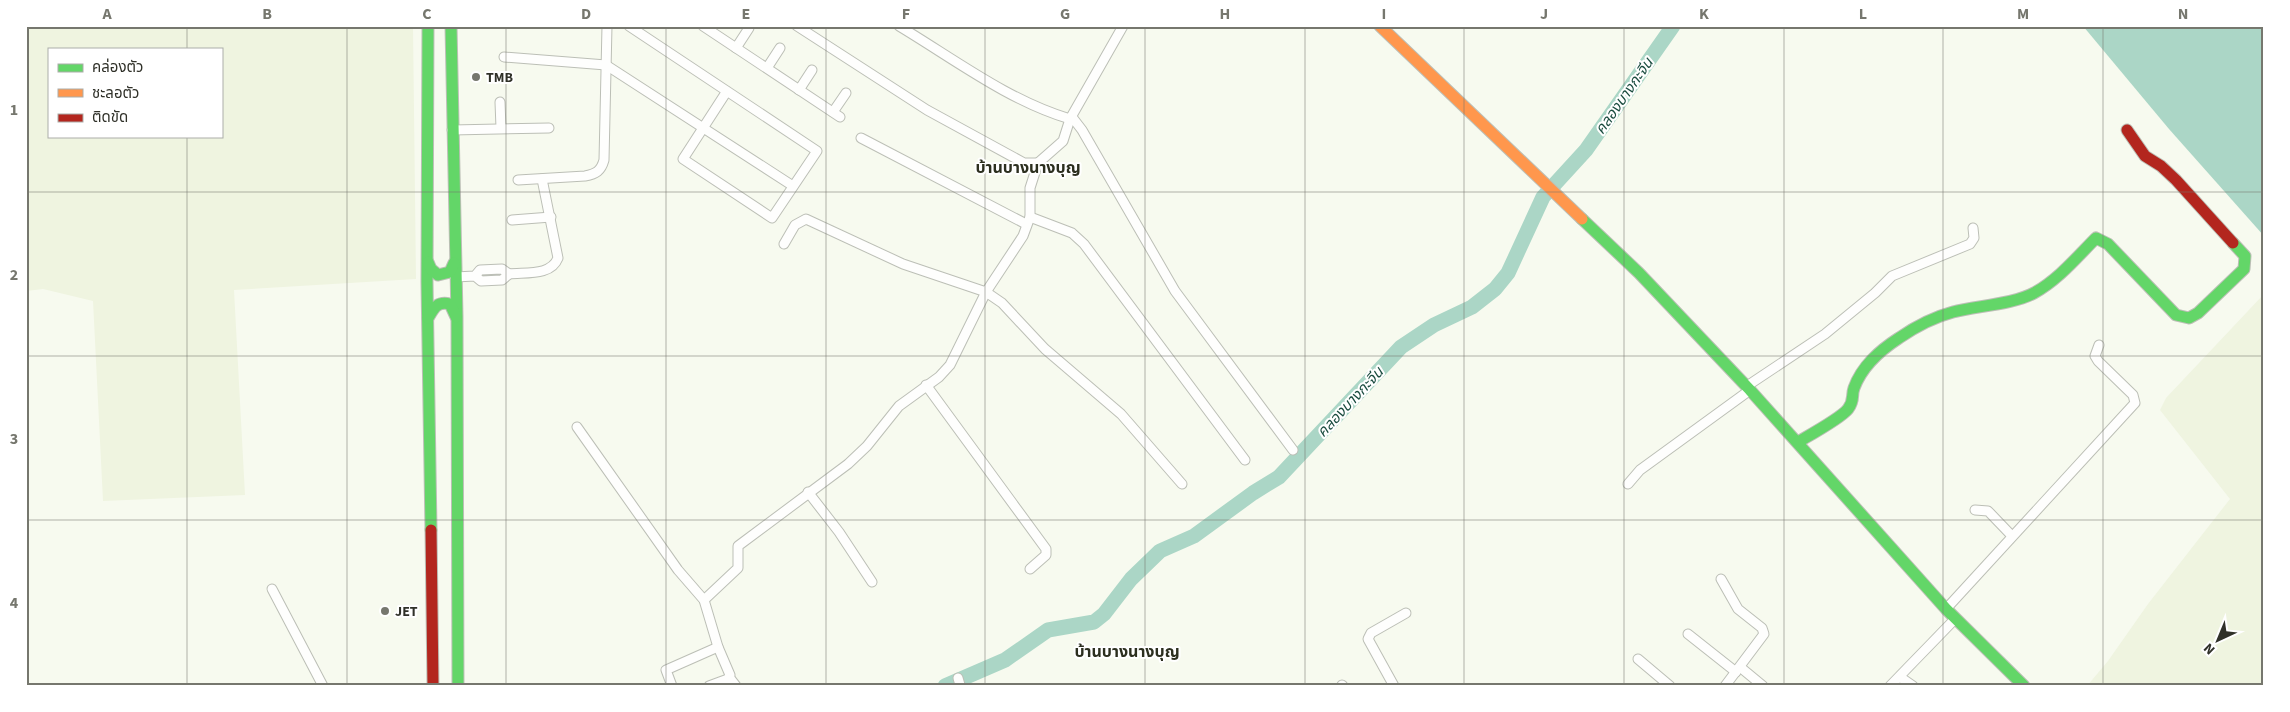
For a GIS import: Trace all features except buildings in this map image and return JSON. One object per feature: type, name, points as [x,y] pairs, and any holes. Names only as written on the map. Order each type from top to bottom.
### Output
[{"type":"street","points":[[428,26],[428,318],[433,686]]},
{"type":"street","points":[[451,26],[454,263],[457,317],[458,686]]},
{"type":"street","points":[[518,180],[585,176],[593,174],[602,168],[604,160],[607,26]]},
{"type":"street","points":[[629,26],[727,91],[817,151],[772,218],[683,160],[727,91]]},
{"type":"street","points":[[703,26],[836,114],[846,93]]},
{"type":"street","points":[[797,26],[927,110],[1024,162],[1038,163]]},
{"type":"street","points":[[899,26],[1015,96],[1046,112],[1071,118],[1082,130],[1175,291],[1293,450]]},
{"type":"street","points":[[704,600],[738,568],[738,546],[848,464],[867,446],[899,406],[939,377],[950,365],[986,292],[1023,236],[1028,221],[1030,188],[1038,163],[1063,141],[1071,118],[1124,26]]},
{"type":"street","points":[[1380,26],[1639,273],[1749,388],[1946,609],[2024,686]]},
{"type":"street","points":[[736,48],[749,28]]},
{"type":"street","points":[[767,68],[780,48]]},
{"type":"street","points":[[504,57],[606,65],[793,186]]},
{"type":"street","points":[[799,90],[812,70]]},
{"type":"street","points":[[500,102],[500,128]]},
{"type":"street","points":[[452,130],[549,128]]},
{"type":"street","points":[[1798,442],[1848,411],[1854,400],[1853,390],[1864,368],[1878,353],[1899,338],[1922,324],[1952,312],[1984,307],[2033,294],[2055,278],[2096,238],[2108,244],[2176,316],[2189,318],[2198,313],[2244,269],[2246,262],[2242,252],[2176,180],[2161,166],[2145,156],[2127,130]]},
{"type":"street","points":[[861,138],[1028,221],[1072,234],[1084,244],[1245,460]]},
{"type":"street","points":[[455,277],[475,276],[480,270],[502,269],[509,274],[547,271],[554,267],[558,253],[542,179]]},
{"type":"street","points":[[512,220],[551,217]]},
{"type":"street","points":[[784,244],[795,225],[806,219],[903,264],[986,292],[1002,303],[1045,349],[1121,414],[1182,484]]},
{"type":"street","points":[[1628,484],[1640,470],[1749,388],[1825,334],[1875,293],[1892,276],[1970,244],[1974,238],[1973,228]]},
{"type":"street","points":[[428,262],[431,270],[438,275],[447,274],[453,268],[454,263]]},
{"type":"street","points":[[428,318],[433,308],[441,302],[450,304],[457,317]]},
{"type":"street","points":[[1946,609],[2135,403],[2133,395],[2098,361],[2095,356],[2098,345]]},
{"type":"street","points":[[926,385],[1046,549],[1046,555],[1030,569]]},
{"type":"street","points":[[577,427],[678,570],[704,600],[718,647],[730,675],[729,678],[736,686]]},
{"type":"street","points":[[808,492],[839,532],[872,582]]},
{"type":"street","points":[[1975,510],[1988,511],[2012,536]]},
{"type":"street","points":[[1721,579],[1738,609],[1762,628],[1764,634],[1725,686]]},
{"type":"street","points":[[272,589],[323,686]]},
{"type":"street","points":[[1394,686],[1368,639],[1371,633],[1406,613]]},
{"type":"street","points":[[1890,686],[1955,618]]},
{"type":"street","points":[[1688,634],[1763,686]]},
{"type":"street","points":[[672,686],[666,670],[718,647]]},
{"type":"street","points":[[1638,659],[1670,686]]},
{"type":"street","points":[[1900,676],[1913,686]]},
{"type":"street","points":[[709,686],[729,678]]},
{"type":"shaded area","points":[[26,26],[413,26],[416,279],[234,290],[245,495],[103,501],[93,301],[43,289],[26,291]]},
{"type":"shaded area","points":[[2083,26],[2264,26],[2264,236],[2169,129]]},
{"type":"shaded area","points":[[2264,294],[2264,686],[2087,686],[2230,499],[2160,410],[2166,398]]},
{"type":"waterway","name":"คลองบางกะจีน","points":[[945,686],[1005,660],[1048,630],[1094,622],[1104,614],[1131,579],[1160,551],[1194,536],[1253,493],[1279,477],[1401,347],[1434,325],[1472,307],[1495,289],[1508,273],[1543,197],[1586,150],[1673,26]]},
{"type":"traffic: fast","points":[[428,26],[427,282],[431,530]]},
{"type":"traffic: fast","points":[[451,26],[457,317],[458,686]]},
{"type":"traffic: fast","points":[[1582,219],[1639,273],[1750,390],[1946,609],[2024,686]]},
{"type":"traffic: fast","points":[[1798,442],[1832,422],[1848,409],[1857,380],[1866,366],[1878,354],[1905,334],[1946,314],[2016,300],[2034,293],[2059,275],[2096,238],[2108,244],[2176,315],[2189,318],[2198,313],[2244,269],[2245,256],[2233,243]]},
{"type":"traffic: fast","points":[[428,262],[431,269],[438,275],[450,272],[454,263]]},
{"type":"traffic: fast","points":[[428,318],[436,306],[446,303],[450,304],[456,317]]},
{"type":"traffic: slow","points":[[1380,26],[1582,219]]},
{"type":"traffic: jam","points":[[2127,130],[2145,156],[2161,166],[2176,180],[2233,243]]},
{"type":"traffic: jam","points":[[431,530],[433,686]]},
{"type":"place","name":"TMB","points":[[476,77]]},
{"type":"place","name":"JET","points":[[385,611]]},
{"type":"district","name":"บ้านบางนางบุญ","points":[[1028,167]]},
{"type":"district","name":"บ้านบางนางบุญ","points":[[1127,651]]}]
